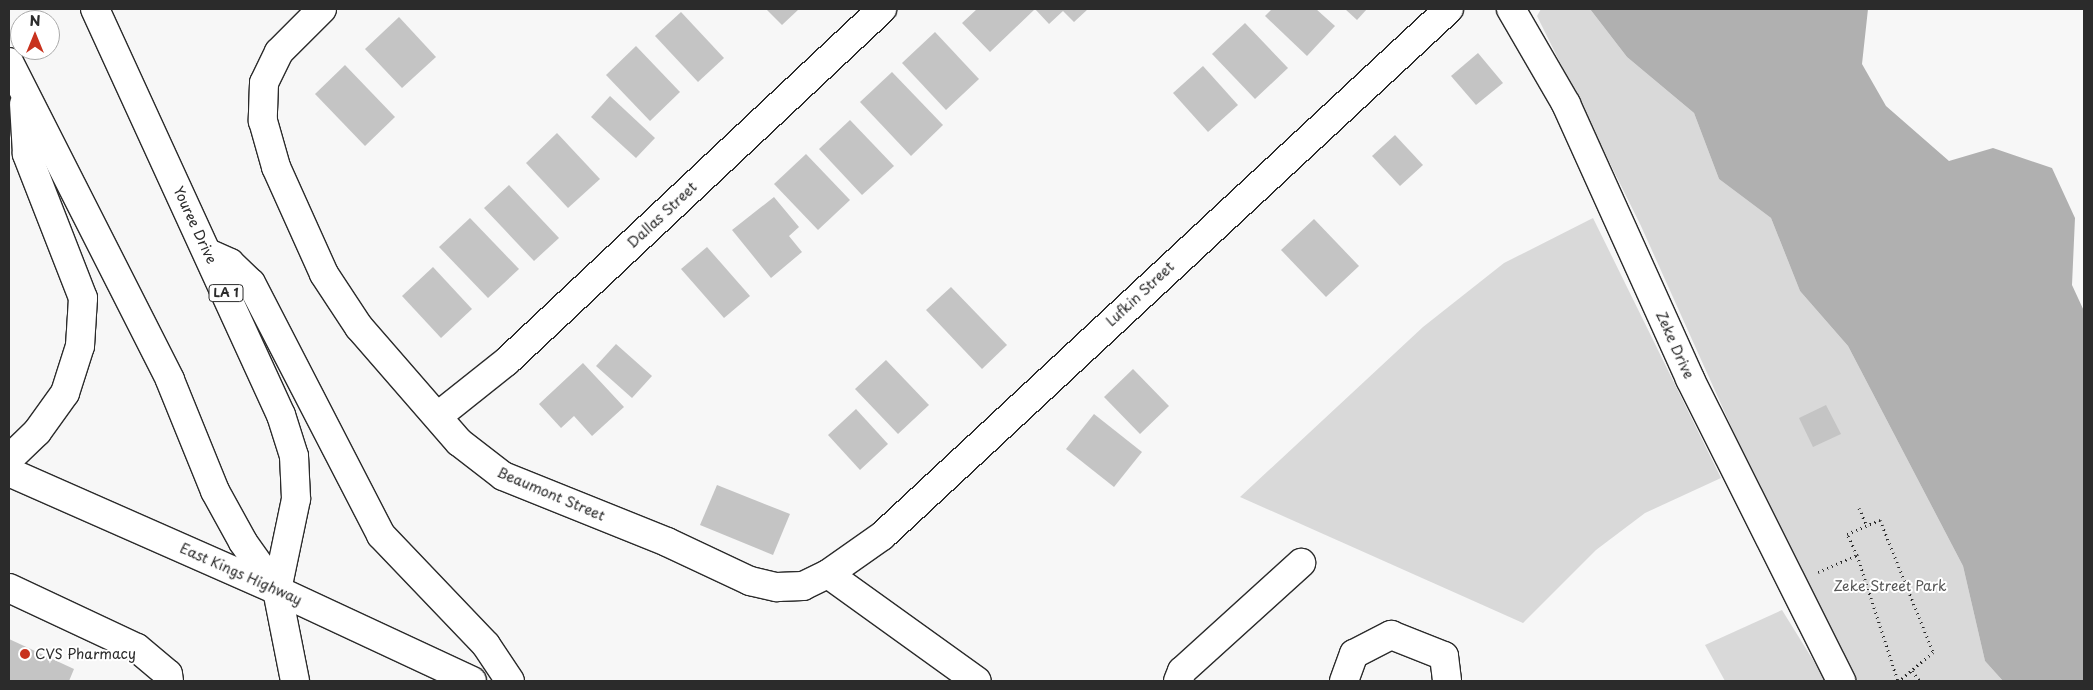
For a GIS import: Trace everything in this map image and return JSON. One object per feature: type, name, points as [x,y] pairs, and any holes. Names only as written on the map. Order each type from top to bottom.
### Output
[{"type":"street","name":"Youree Drive","points":[[95,9],[281,415],[294,456],[295,508],[277,590],[295,681]]},
{"type":"street","name":"Beaumont Street","points":[[322,9],[279,52],[270,69],[264,83],[263,121],[298,222],[324,274],[359,327],[389,367],[438,416],[459,442],[503,476],[667,542],[750,581],[777,587],[803,586],[828,574]]},
{"type":"street","name":"Dallas Street","points":[[438,416],[506,362],[882,9]]},
{"type":"street","name":"Lufkin Street","points":[[828,574],[882,536],[1449,9]]},
{"type":"street","name":"Zeke Drive","points":[[1511,9],[1570,112],[1690,379],[1841,681]]},
{"type":"street","name":"Youree Drive","points":[[9,62],[23,93],[170,380],[215,491],[243,542],[277,590]]},
{"type":"street","points":[[9,459],[37,432],[65,392],[80,346],[83,298],[27,154],[23,93]]},
{"type":"street","points":[[208,253],[230,263],[251,283],[381,535],[486,645],[510,681]]},
{"type":"street","name":"East Kings Highway","points":[[9,472],[277,590],[472,681]]},
{"type":"street","points":[[1178,681],[1182,671],[1301,563]]},
{"type":"street","points":[[828,574],[977,681]]},
{"type":"street","points":[[9,588],[137,648],[168,674],[169,681]]},
{"type":"street","points":[[1344,681],[1354,654],[1391,635],[1444,656],[1447,681]]},
{"type":"path","points":[[1859,508],[1866,526]]},
{"type":"path","points":[[1880,520],[1933,652],[1899,681],[1857,555],[1847,534],[1866,526],[1880,520]]},
{"type":"path","points":[[1812,575],[1857,555]]},
{"type":"path","points":[[1912,671],[1920,681]]},
{"type":"green space","name":"Zeke Street Park","points":[[1541,9],[1590,9],[1627,57],[1694,113],[1719,179],[1771,218],[1800,291],[1848,346],[1963,566],[1985,661],[2003,681],[1858,681],[1770,513],[1641,226],[1537,16]]},
{"type":"green space","points":[[1593,218],[1721,478],[1645,513],[1596,550],[1523,623],[1240,497],[1423,327],[1504,263]]},
{"type":"green space","points":[[1782,610],[1826,681],[1725,681],[1705,645]]},
{"type":"shaded area","points":[[1590,9],[1868,9],[1862,64],[1886,106],[1949,161],[1993,148],[2052,168],[2075,218],[2072,285],[2084,311],[2084,681],[2003,681],[1985,661],[1963,566],[1848,346],[1800,291],[1771,218],[1719,179],[1694,113],[1627,57]]},
{"type":"building","points":[[766,9],[799,9],[782,25]]},
{"type":"building","points":[[977,9],[1035,9],[990,52],[962,23]]},
{"type":"building","points":[[1035,9],[1088,9],[1074,22],[1063,11],[1049,24]]},
{"type":"building","points":[[1272,9],[1316,9],[1335,26],[1307,56],[1265,16]]},
{"type":"building","points":[[1345,9],[1367,9],[1357,20]]},
{"type":"building","points":[[681,12],[724,58],[698,82],[655,36]]},
{"type":"building","points":[[399,17],[436,57],[402,88],[365,49]]},
{"type":"building","points":[[1245,23],[1288,68],[1255,99],[1212,54]]},
{"type":"building","points":[[935,32],[979,79],[946,110],[902,63]]},
{"type":"building","points":[[636,46],[680,92],[650,121],[606,75]]},
{"type":"building","points":[[1478,53],[1503,83],[1476,105],[1451,76]]},
{"type":"building","points":[[345,65],[395,117],[365,146],[315,94]]},
{"type":"building","points":[[1203,66],[1238,105],[1208,132],[1173,93]]},
{"type":"building","points":[[892,72],[943,125],[911,156],[860,102]]},
{"type":"building","points":[[610,96],[655,138],[636,158],[591,117]]},
{"type":"building","points":[[850,120],[894,166],[862,195],[819,149]]},
{"type":"building","points":[[557,133],[600,179],[568,208],[526,163]]},
{"type":"building","points":[[1395,135],[1423,165],[1400,186],[1372,156]]},
{"type":"building","points":[[806,154],[850,200],[818,230],[774,184]]},
{"type":"building","points":[[509,185],[559,238],[534,261],[484,208]]},
{"type":"building","points":[[774,197],[799,227],[789,236],[802,252],[771,278],[732,230]]},
{"type":"building","points":[[470,218],[519,269],[488,298],[439,247]]},
{"type":"building","points":[[1314,219],[1359,266],[1326,297],[1281,250]]},
{"type":"building","points":[[707,247],[750,296],[724,318],[681,269]]},
{"type":"building","points":[[433,267],[472,309],[441,338],[402,296]]},
{"type":"building","points":[[951,287],[1007,345],[982,369],[926,310]]},
{"type":"building","points":[[616,344],[652,376],[632,398],[596,366]]},
{"type":"building","points":[[886,360],[929,405],[898,434],[855,389]]},
{"type":"building","points":[[583,363],[624,407],[592,436],[574,416],[561,428],[539,404]]},
{"type":"building","points":[[1133,369],[1169,406],[1140,434],[1104,397]]},
{"type":"building","points":[[1826,405],[1841,434],[1813,447],[1799,418]]},
{"type":"building","points":[[856,409],[888,444],[860,470],[828,435]]},
{"type":"building","points":[[1094,414],[1142,452],[1114,487],[1066,449]]},
{"type":"building","points":[[717,485],[790,514],[773,555],[700,525]]},
{"type":"building","name":"CVS Pharmacy","points":[[9,639],[74,669],[69,681],[9,681]]},
{"type":"place","name":"CVS Pharmacy","points":[[25,654]]}]
